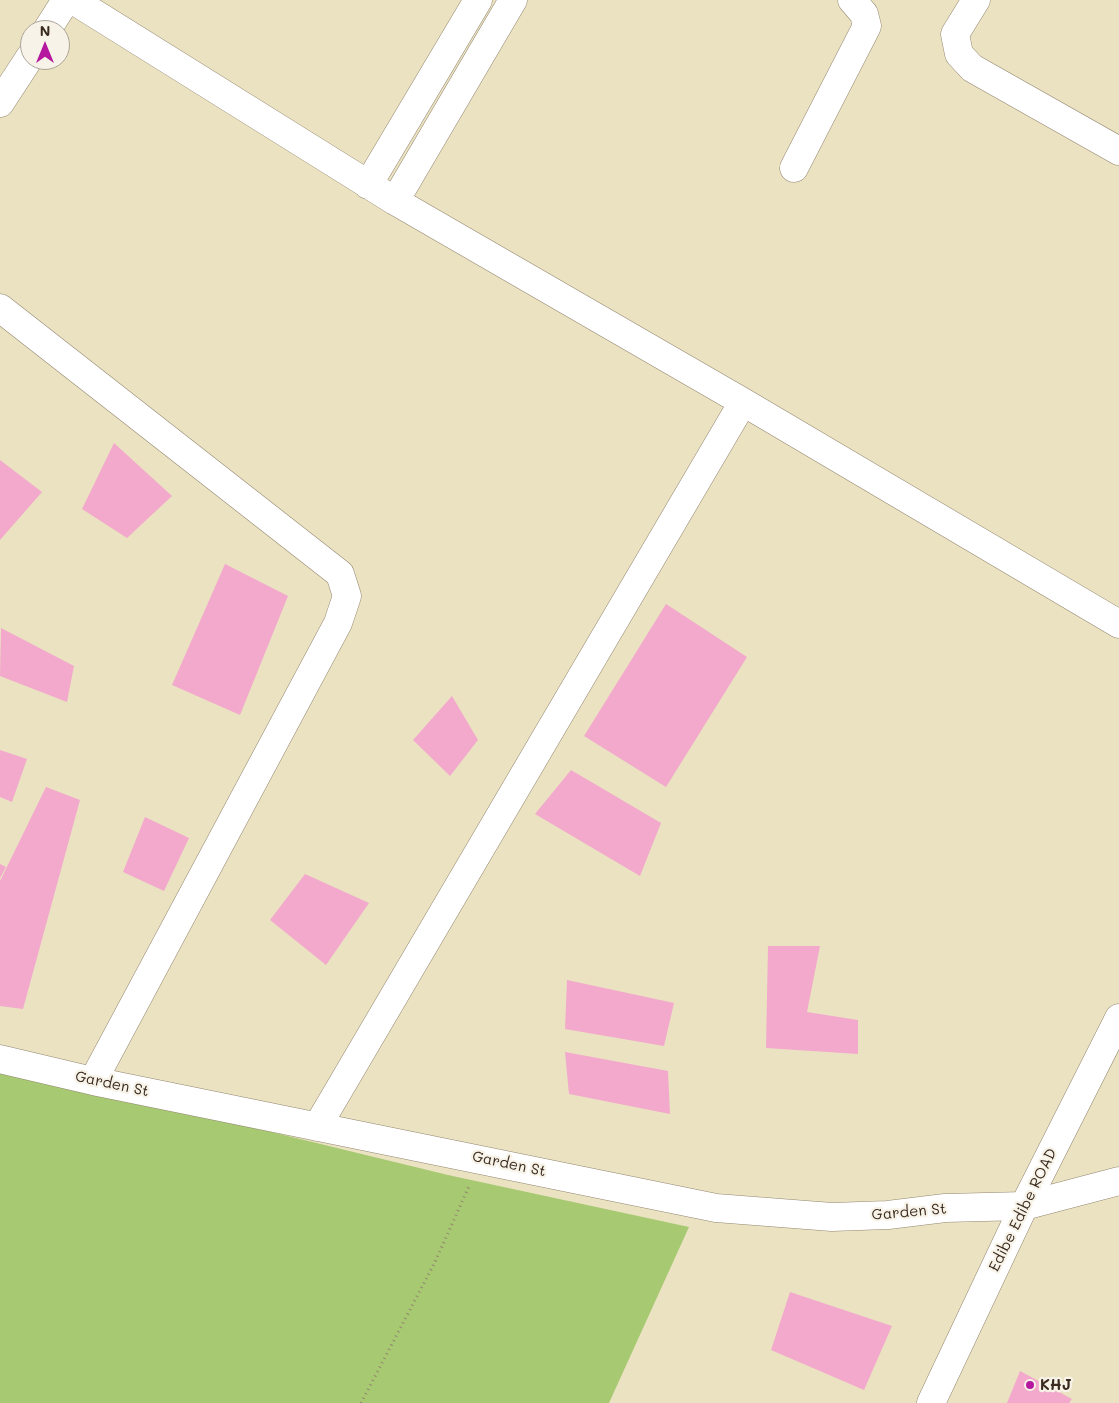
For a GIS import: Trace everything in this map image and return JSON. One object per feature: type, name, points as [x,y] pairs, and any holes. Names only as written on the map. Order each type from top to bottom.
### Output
[{"type":"street","points":[[53,20],[66,0]]},
{"type":"street","points":[[73,0],[395,202],[743,402],[1119,624]]},
{"type":"street","points":[[368,185],[478,0]]},
{"type":"street","points":[[395,202],[513,0]]},
{"type":"street","points":[[794,168],[867,26],[864,14],[852,0]]},
{"type":"street","points":[[976,0],[955,34],[958,54],[972,68],[1119,152]]},
{"type":"street","points":[[0,104],[22,70]]},
{"type":"street","points":[[0,308],[340,574],[347,596],[338,624],[93,1081]]},
{"type":"street","points":[[317,1127],[743,402]]},
{"type":"street","name":"Edibe Edibe ROAD","points":[[931,1403],[1024,1206],[1119,1018]]},
{"type":"street","name":"Garden St","points":[[0,1059],[93,1081],[317,1127],[481,1158],[716,1208],[769,1213],[842,1216],[888,1215],[945,1208],[1024,1206],[1119,1182]]},
{"type":"path","points":[[361,1403],[435,1262],[481,1158]]},
{"type":"green space","points":[[0,1066],[448,1175],[689,1227],[609,1403],[0,1403]]},
{"type":"building","points":[[114,443],[172,496],[127,538],[82,509]]},
{"type":"building","points":[[0,460],[42,492],[0,540]]},
{"type":"building","points":[[225,564],[288,596],[240,715],[172,685]]},
{"type":"building","points":[[666,604],[747,657],[666,787],[584,736]]},
{"type":"building","points":[[1,628],[74,666],[67,702],[0,676]]},
{"type":"building","points":[[452,696],[478,740],[450,776],[413,740]]},
{"type":"building","points":[[0,750],[27,759],[12,802],[0,797]]},
{"type":"building","points":[[571,770],[661,823],[640,876],[535,814]]},
{"type":"building","points":[[46,787],[80,800],[23,1009],[0,1006],[0,881]]},
{"type":"building","points":[[145,817],[189,838],[164,891],[123,872]]},
{"type":"building","points":[[0,864],[6,867],[0,878]]},
{"type":"building","points":[[305,874],[369,903],[326,965],[270,920]]},
{"type":"building","points":[[768,946],[820,946],[807,1012],[858,1020],[858,1054],[766,1048]]},
{"type":"building","points":[[567,980],[674,1003],[664,1046],[565,1029]]},
{"type":"building","points":[[565,1052],[668,1071],[670,1114],[569,1094]]},
{"type":"building","points":[[790,1292],[892,1326],[864,1390],[771,1350]]},
{"type":"building","name":"KHJ","points":[[1020,1371],[1072,1399],[1069,1403],[1007,1403]]},
{"type":"place","name":"KHJ","points":[[1030,1385]]}]
